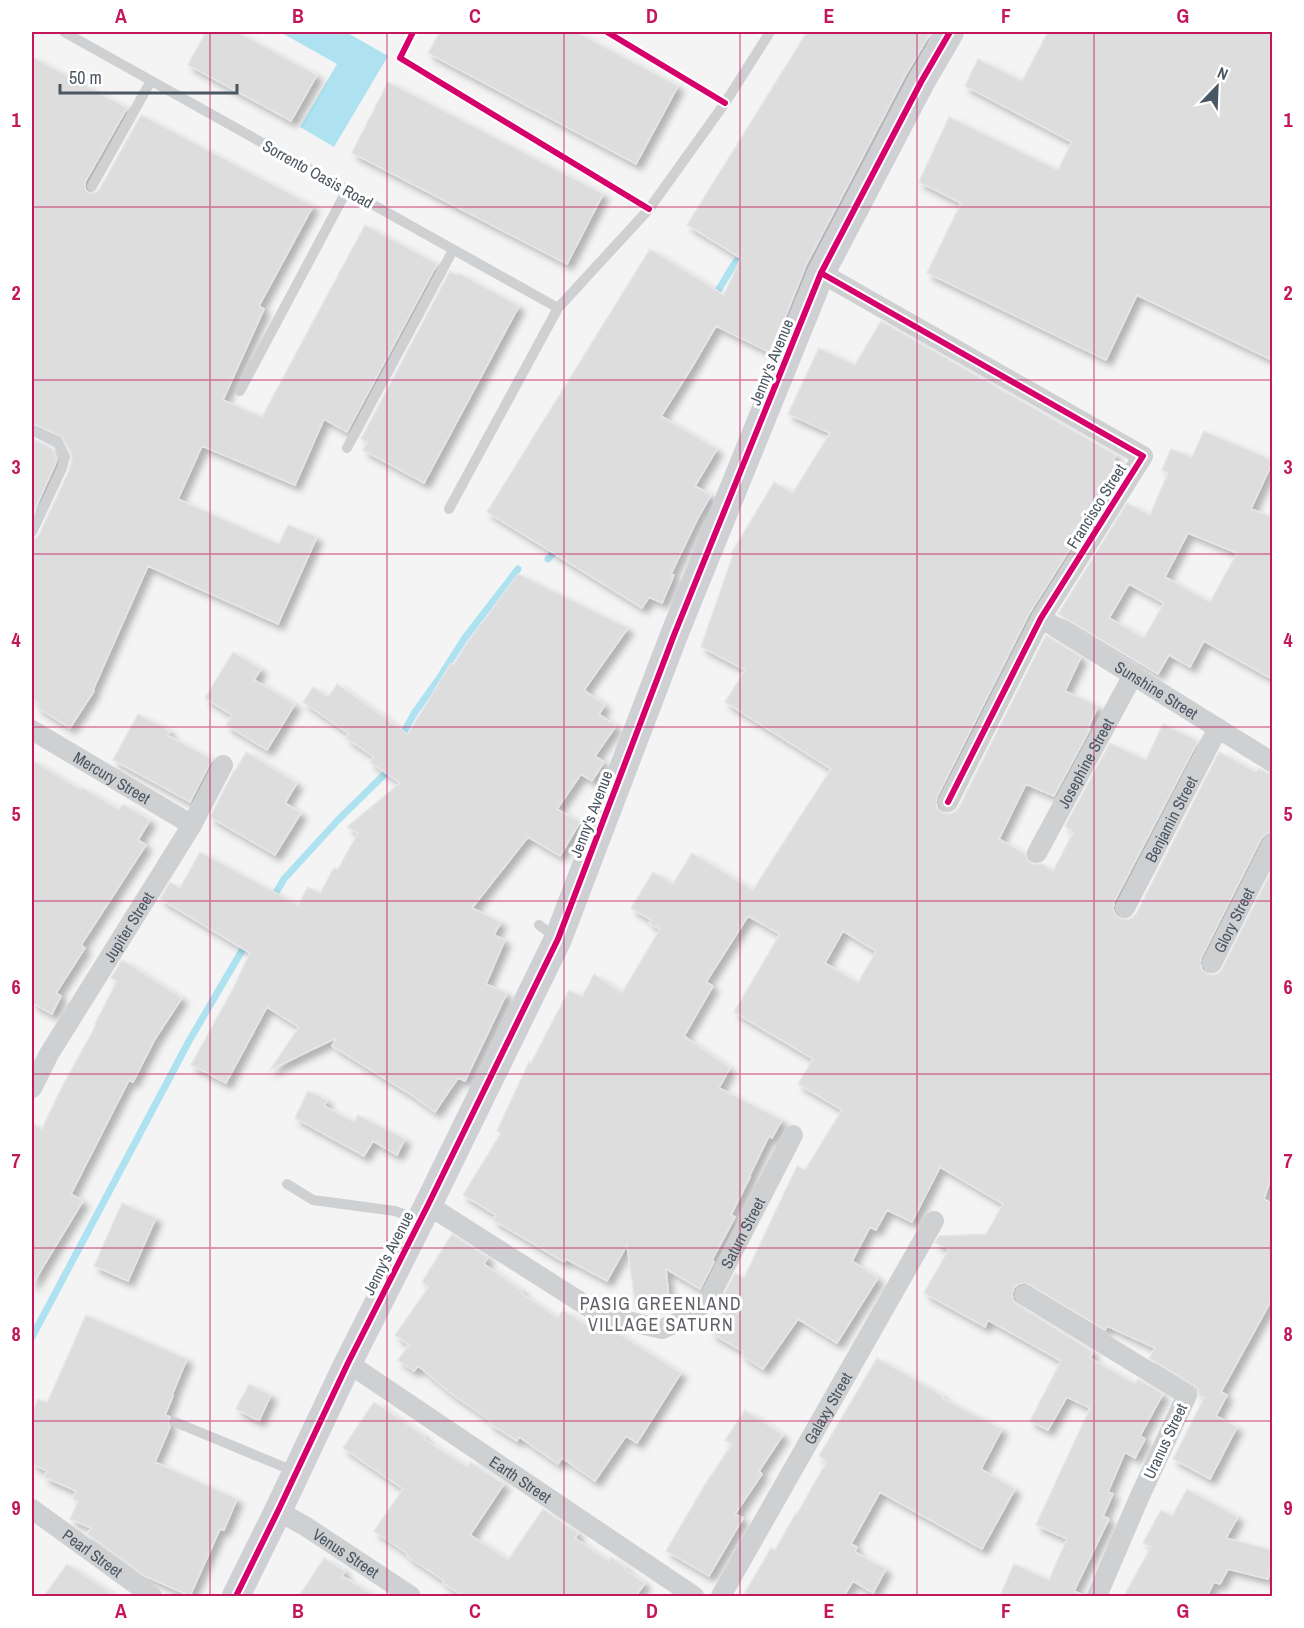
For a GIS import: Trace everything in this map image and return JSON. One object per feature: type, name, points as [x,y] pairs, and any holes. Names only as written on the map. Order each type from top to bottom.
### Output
[{"type":"street","name":"Jenny's Avenue","points":[[236,1596],[348,1363],[424,1213],[548,932],[674,635],[821,273],[921,82],[950,32]]},
{"type":"street","name":"Francisco Street","points":[[821,273],[1143,456],[1041,618],[948,802]]},
{"type":"street","name":"Sunshine Street","points":[[1041,618],[1272,762]]},
{"type":"street","name":"Josephine Street","points":[[1037,853],[1133,675]]},
{"type":"street","name":"Benjamin Street","points":[[1125,908],[1218,728]]},
{"type":"street","name":"Mercury Street","points":[[32,730],[192,825]]},
{"type":"street","name":"Jupiter Street","points":[[32,1088],[49,1054],[192,825],[223,765]]},
{"type":"street","name":"Glory Street","points":[[1212,963],[1272,844]]},
{"type":"street","name":"Saturn Street","points":[[424,1213],[601,1315],[662,1329],[686,1319],[710,1298],[793,1135]]},
{"type":"street","name":"Galaxy Street","points":[[720,1596],[934,1221]]},
{"type":"street","name":"Uranus Street","points":[[1024,1295],[1187,1395],[1096,1596]]},
{"type":"street","name":"Earth Street","points":[[348,1363],[694,1596]]},
{"type":"street","name":"Pearl Street","points":[[32,1509],[152,1596]]},
{"type":"street","name":"Venus Street","points":[[278,1511],[305,1526],[411,1596]]},
{"type":"lane","name":"Sorrento Oasis Road","points":[[64,32],[80,35],[151,81],[558,308]]},
{"type":"lane","points":[[449,509],[558,308],[650,209],[725,103],[771,32]]},
{"type":"lane","points":[[92,186],[151,81]]},
{"type":"lane","points":[[240,391],[347,190]]},
{"type":"lane","points":[[347,448],[453,249]]},
{"type":"lane","points":[[32,430],[58,442],[65,457],[32,532]]},
{"type":"lane","points":[[286,1184],[313,1200],[424,1213]]},
{"type":"lane","points":[[175,1422],[296,1472]]},
{"type":"water","points":[[280,32],[346,32],[388,56],[334,147],[300,127],[337,64]]},
{"type":"building","points":[[206,32],[237,32],[317,75],[291,121],[188,65]]},
{"type":"building","points":[[440,32],[576,32],[678,86],[636,164],[428,53]]},
{"type":"building","points":[[807,32],[931,32],[906,74],[806,265],[771,353],[716,326],[661,416],[717,449],[695,486],[711,495],[671,574],[674,575],[662,603],[649,597],[642,608],[487,512],[650,249],[724,295],[741,258],[687,225]]},
{"type":"building","points":[[1048,32],[1272,32],[1272,360],[1137,295],[1106,360],[927,273],[961,203],[919,182],[949,117],[1058,170],[1072,142],[965,86],[978,59],[1022,81]]},
{"type":"building","points":[[32,57],[127,108],[85,182],[85,189],[89,193],[99,190],[141,115],[313,206],[259,306],[264,309],[223,400],[262,417],[365,225],[437,264],[347,432],[324,419],[295,485],[202,446],[178,499],[279,544],[288,525],[317,537],[278,624],[148,566],[94,691],[70,728],[37,707],[39,703],[32,698],[32,539],[39,535],[69,471],[72,454],[62,437],[32,423]]},
{"type":"building","points":[[388,82],[603,194],[567,264],[352,153]]},
{"type":"building","points":[[450,271],[457,275],[458,273],[519,306],[424,483],[363,450],[368,442],[361,439]]},
{"type":"building","points":[[881,321],[1116,455],[1113,460],[1120,464],[1106,492],[1030,612],[937,797],[938,809],[949,814],[955,812],[959,807],[1046,635],[1081,657],[1065,691],[1098,706],[1088,728],[1090,729],[1054,796],[1026,784],[999,839],[1025,854],[1031,863],[1042,864],[1053,871],[1073,833],[1065,826],[1110,743],[1146,760],[1163,724],[1198,741],[1114,902],[1113,909],[1119,918],[1126,920],[1136,914],[1219,752],[1256,772],[1258,768],[1272,774],[1272,832],[1261,839],[1200,963],[1202,970],[1207,974],[1219,973],[1272,870],[1272,1175],[1264,1199],[1272,1204],[1272,1299],[1221,1392],[1227,1395],[1216,1416],[1237,1427],[1210,1479],[1173,1459],[1204,1398],[1199,1396],[1198,1389],[1193,1385],[1149,1358],[1155,1348],[1107,1326],[1105,1330],[1025,1283],[1014,1288],[1012,1294],[1013,1300],[1018,1305],[1093,1352],[1090,1358],[1133,1383],[1138,1379],[1163,1394],[1140,1436],[1145,1439],[1135,1458],[1125,1452],[1108,1492],[1113,1494],[1103,1516],[1109,1519],[1074,1591],[1085,1596],[1000,1596],[1014,1564],[1049,1580],[1067,1539],[1036,1525],[1090,1408],[1067,1397],[1048,1430],[1030,1421],[1061,1361],[988,1320],[985,1327],[924,1293],[949,1249],[935,1243],[939,1236],[986,1234],[1003,1204],[940,1167],[912,1222],[887,1210],[876,1230],[870,1227],[852,1261],[878,1278],[837,1343],[798,1319],[763,1369],[742,1355],[744,1352],[711,1333],[728,1304],[721,1300],[735,1273],[744,1278],[797,1166],[805,1170],[842,1110],[798,1084],[813,1059],[734,1012],[780,934],[748,916],[706,982],[713,986],[684,1036],[730,1068],[719,1088],[782,1120],[772,1138],[769,1136],[749,1177],[731,1215],[735,1217],[712,1260],[714,1262],[700,1289],[666,1269],[669,1300],[635,1302],[627,1245],[607,1281],[566,1259],[564,1262],[493,1220],[496,1215],[463,1195],[501,1133],[497,1131],[529,1062],[531,1063],[569,990],[582,997],[594,974],[622,993],[660,929],[649,923],[651,920],[631,908],[653,872],[673,884],[692,853],[753,890],[831,769],[725,702],[745,670],[701,647],[733,555],[731,554],[774,482],[793,493],[830,433],[788,414],[819,348],[855,365]],"holes":[[[843,931],[876,951],[858,983],[825,963]]]},
{"type":"building","points":[[1204,431],[1272,460],[1251,509],[1272,517],[1272,679],[1204,641],[1190,667],[1169,655],[1158,674],[1058,614],[1127,503],[1150,515],[1168,473],[1162,470],[1171,449],[1192,457]],"holes":[[[1188,533],[1237,553],[1210,602],[1165,577]],[[1129,584],[1164,603],[1144,638],[1109,618]]]},
{"type":"building","points":[[32,438],[52,449],[57,458],[32,515]]},
{"type":"building","points":[[518,574],[628,628],[584,690],[605,705],[599,714],[616,726],[595,756],[604,762],[592,781],[581,774],[557,809],[580,822],[560,856],[528,837],[472,908],[501,922],[494,935],[505,940],[486,984],[507,993],[465,1081],[458,1078],[435,1112],[332,1046],[336,1038],[270,1070],[299,1027],[267,1007],[226,1083],[191,1065],[250,953],[160,899],[170,882],[180,888],[200,852],[298,905],[308,887],[320,893],[334,868],[338,869],[358,833],[347,827],[400,783],[370,762],[374,757],[346,738],[349,734],[303,702],[313,687],[328,697],[337,684],[408,734],[451,663],[454,665],[464,647]]},
{"type":"building","points":[[233,652],[261,669],[254,680],[295,704],[267,750],[226,725],[232,715],[205,698]]},
{"type":"building","points":[[138,714],[170,731],[167,735],[212,759],[190,802],[113,760]]},
{"type":"building","points":[[246,752],[297,783],[285,803],[301,813],[275,855],[210,817]]},
{"type":"building","points":[[32,760],[119,810],[123,804],[150,820],[138,840],[146,845],[81,945],[85,948],[56,993],[61,996],[52,1014],[32,1003]]},
{"type":"building","points":[[122,960],[182,998],[155,1039],[133,1082],[129,1080],[71,1194],[83,1201],[32,1285],[32,1123],[42,1129],[117,981],[111,978]]},
{"type":"building","points":[[308,1091],[327,1100],[324,1106],[354,1122],[358,1115],[405,1139],[397,1155],[373,1141],[364,1156],[295,1118]]},
{"type":"building","points":[[122,1203],[156,1218],[128,1281],[94,1266]]},
{"type":"building","points":[[452,1234],[488,1257],[484,1264],[558,1318],[563,1310],[597,1332],[600,1327],[613,1330],[681,1373],[637,1443],[626,1436],[595,1481],[562,1458],[558,1464],[519,1437],[517,1441],[489,1423],[491,1421],[453,1395],[418,1366],[414,1371],[398,1360],[409,1345],[395,1335],[429,1287],[422,1282]]},
{"type":"building","points":[[86,1315],[187,1359],[165,1415],[170,1417],[168,1422],[170,1427],[155,1462],[237,1499],[224,1530],[220,1529],[190,1596],[145,1576],[87,1534],[91,1528],[70,1519],[78,1502],[73,1499],[76,1491],[44,1477],[47,1471],[32,1464],[32,1413],[38,1399],[47,1403]]},
{"type":"building","points":[[877,1358],[943,1396],[942,1398],[1002,1429],[981,1469],[1015,1489],[982,1549],[880,1492],[851,1544],[857,1547],[855,1552],[886,1569],[873,1593],[853,1581],[844,1596],[743,1596],[771,1548],[775,1550],[827,1461],[819,1456]]},
{"type":"building","points":[[249,1384],[271,1395],[259,1421],[236,1409]]},
{"type":"building","points":[[374,1402],[467,1467],[470,1462],[504,1484],[470,1535],[508,1560],[543,1509],[578,1533],[575,1538],[608,1561],[611,1557],[626,1568],[625,1570],[645,1583],[636,1596],[463,1596],[443,1583],[444,1581],[374,1531],[403,1489],[343,1448]]},
{"type":"building","points":[[745,1410],[783,1435],[759,1471],[762,1474],[735,1514],[743,1518],[709,1576],[666,1551],[732,1444],[725,1440]]},
{"type":"building","points":[[1187,1489],[1238,1517],[1226,1538],[1272,1550],[1268,1579],[1228,1569],[1220,1584],[1214,1582],[1207,1596],[1124,1596],[1151,1547],[1143,1543],[1161,1510],[1172,1516]]},
{"type":"building","points":[[324,1558],[345,1571],[342,1576],[375,1596],[299,1596]]},
{"type":"building","points":[[67,1564],[115,1596],[44,1596]]},
{"type":"waterway","points":[[714,297],[736,261],[745,264]]},
{"type":"waterway","points":[[548,559],[559,546]]},
{"type":"waterway","points":[[400,739],[415,712],[464,639],[518,569]]},
{"type":"waterway","points":[[271,901],[284,879],[338,820],[392,767]]},
{"type":"waterway","points":[[32,1337],[189,1041],[247,942]]},
{"type":"cycle path","points":[[413,32],[400,58],[649,209]]},
{"type":"cycle path","points":[[607,32],[725,103]]},
{"type":"cycle path","points":[[236,1596],[348,1363],[558,939],[674,635],[821,273],[921,82],[950,32]]},
{"type":"cycle path","points":[[821,273],[1143,456],[1041,618],[948,802]]},
{"type":"district","name":"PASIG GREENLAND VILLAGE SATURN","points":[[661,1313]]}]
